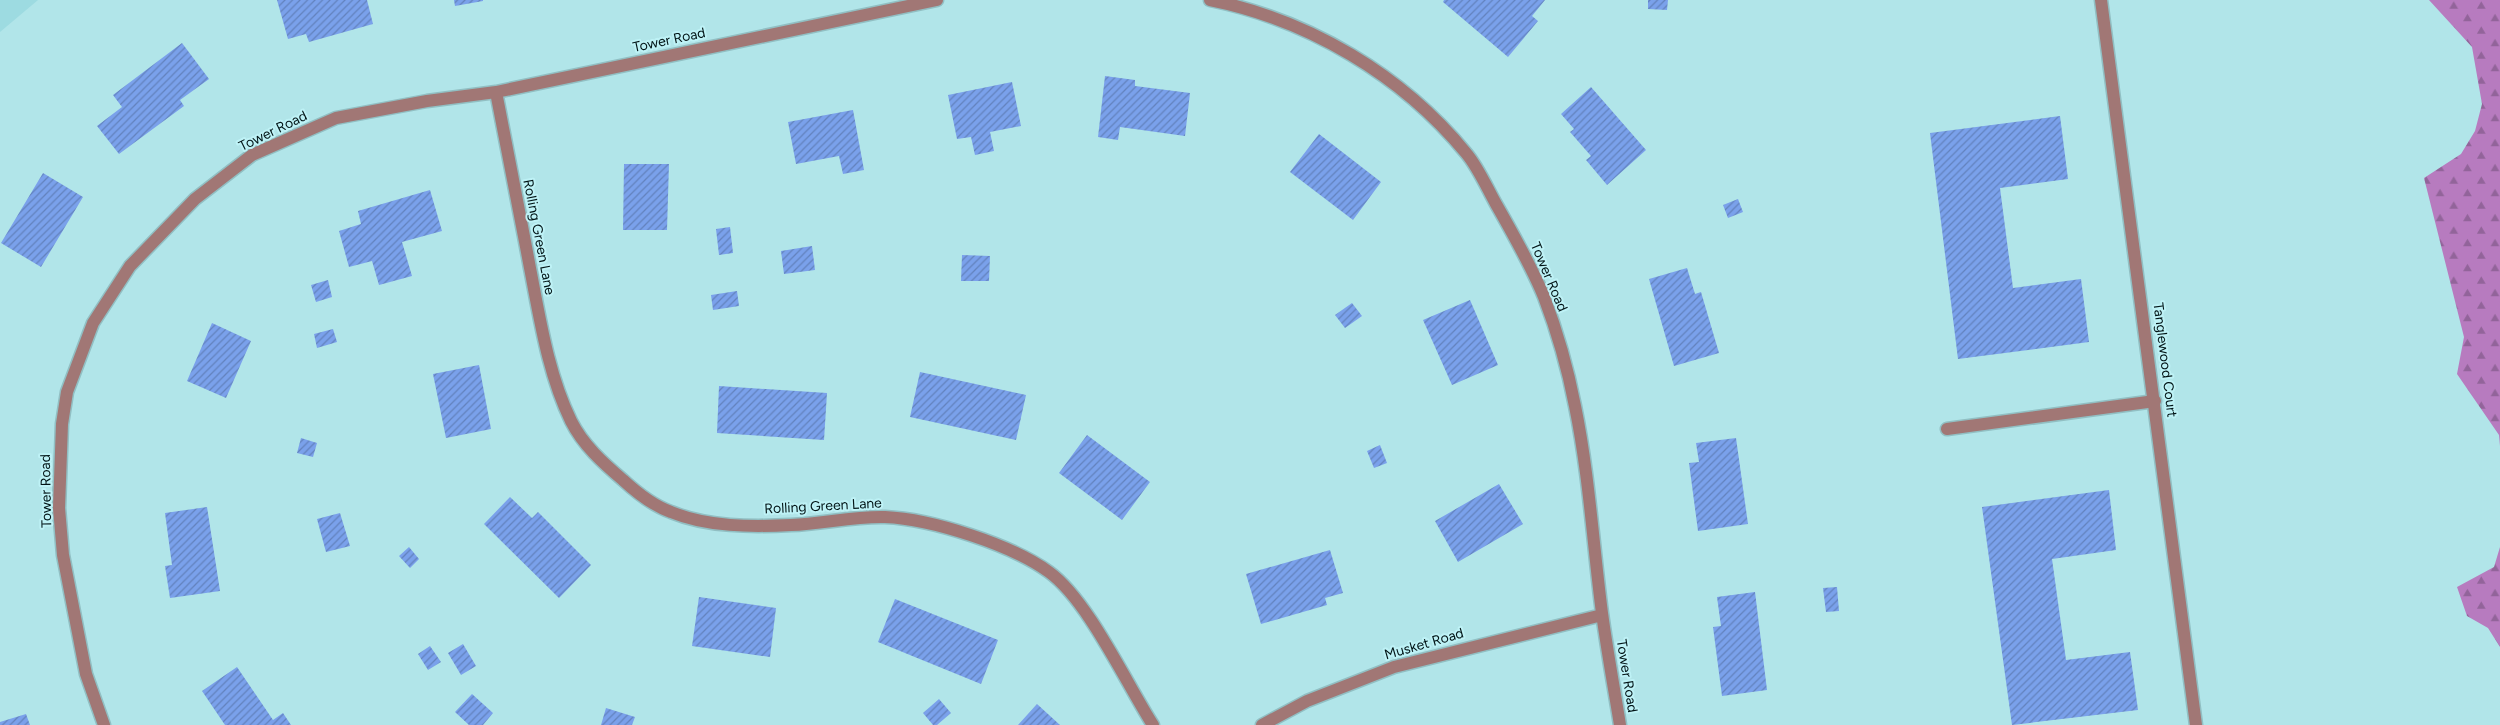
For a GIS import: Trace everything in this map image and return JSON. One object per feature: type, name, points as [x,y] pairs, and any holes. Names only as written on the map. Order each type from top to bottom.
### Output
[{"type":"street","name":"Tower Road","points":[[104,725],[86,674],[63,555],[59,508],[62,424],[67,392],[93,323],[130,266],[195,199],[252,155],[336,118],[427,101],[496,92],[936,0]]},
{"type":"street","name":"Tower Road","points":[[1210,0],[1248,8],[1300,27],[1364,63],[1394,82],[1434,118],[1468,154],[1520,246],[1544,296],[1575,404],[1587,473],[1602,615],[1620,725]]},
{"type":"street","name":"Tanglewood Court","points":[[2101,0],[2196,725]]},
{"type":"street","name":"Rolling Green Lane","points":[[496,92],[540,320],[558,392],[572,424],[598,459],[633,489],[670,512],[711,523],[791,525],[858,517],[888,517],[948,527],[1028,561],[1050,573],[1074,598],[1096,628],[1152,725]]},
{"type":"street","points":[[1947,429],[2155,401]]},
{"type":"street","name":"Musket Road","points":[[1262,725],[1306,701],[1394,667],[1602,615]]},
{"type":"shaded area","points":[[0,0],[38,0],[0,32]]},
{"type":"green space","points":[[2429,0],[2500,0],[2500,446],[2499,435],[2457,374],[2464,337],[2424,178],[2461,154],[2475,131],[2482,104],[2472,47]]},
{"type":"green space","points":[[2500,547],[2500,647],[2488,628],[2467,616],[2457,587],[2494,567]]},
{"type":"building","points":[[277,0],[367,0],[373,24],[309,42],[306,34],[288,39]]},
{"type":"building","points":[[454,0],[483,0],[483,1],[455,6]]},
{"type":"building","points":[[1444,0],[1545,0],[1532,16],[1538,21],[1508,57],[1443,2]]},
{"type":"building","points":[[1648,0],[1668,0],[1667,10],[1648,9]]},
{"type":"building","points":[[182,43],[209,79],[180,100],[184,106],[119,154],[97,126],[122,107],[113,95]]},
{"type":"building","points":[[1105,76],[1135,80],[1135,86],[1190,93],[1185,136],[1120,127],[1118,140],[1098,137]]},
{"type":"building","points":[[1012,82],[1021,126],[990,132],[994,151],[975,155],[971,137],[957,139],[948,95]]},
{"type":"building","points":[[1591,87],[1646,150],[1607,185],[1586,160],[1591,156],[1570,132],[1574,129],[1561,114]]},
{"type":"building","points":[[853,110],[864,170],[843,174],[839,156],[796,164],[788,122]]},
{"type":"building","points":[[2060,116],[2068,179],[2000,188],[2013,288],[2081,279],[2089,342],[1958,359],[1930,133]]},
{"type":"building","points":[[1319,134],[1381,182],[1353,220],[1290,172]]},
{"type":"building","points":[[624,164],[669,164],[667,230],[623,230]]},
{"type":"building","points":[[43,173],[83,197],[41,267],[1,243]]},
{"type":"building","points":[[430,190],[442,231],[402,242],[412,276],[379,285],[372,261],[349,267],[339,231],[361,224],[358,211]]},
{"type":"building","points":[[1738,199],[1743,212],[1728,218],[1723,205]]},
{"type":"building","points":[[730,227],[733,253],[719,255],[716,229]]},
{"type":"building","points":[[812,246],[815,270],[784,274],[781,251]]},
{"type":"building","points":[[962,255],[990,256],[989,281],[961,281]]},
{"type":"building","points":[[1687,268],[1695,294],[1701,292],[1719,353],[1674,366],[1649,279]]},
{"type":"building","points":[[328,280],[332,297],[316,302],[311,285]]},
{"type":"building","points":[[737,291],[739,306],[713,310],[711,295]]},
{"type":"building","points":[[1470,300],[1498,365],[1452,385],[1423,320]]},
{"type":"building","points":[[1352,303],[1362,316],[1345,328],[1335,315]]},
{"type":"building","points":[[212,323],[251,341],[226,398],[187,381]]},
{"type":"building","points":[[333,329],[337,342],[317,348],[314,334]]},
{"type":"building","points":[[479,365],[491,429],[446,438],[433,374]]},
{"type":"building","points":[[920,372],[1026,395],[1016,440],[910,417]]},
{"type":"building","points":[[719,386],[827,393],[824,440],[717,433]]},
{"type":"building","points":[[1087,435],[1150,482],[1122,520],[1059,473]]},
{"type":"building","points":[[301,438],[317,443],[313,457],[297,453]]},
{"type":"building","points":[[1736,438],[1748,524],[1698,531],[1689,463],[1699,462],[1696,443]]},
{"type":"building","points":[[1380,445],[1387,463],[1374,468],[1367,451]]},
{"type":"building","points":[[1499,484],[1523,524],[1458,562],[1435,521]]},
{"type":"building","points":[[2109,490],[2116,550],[2052,559],[2066,660],[2130,652],[2138,710],[2012,725],[1982,507]]},
{"type":"building","points":[[510,497],[532,518],[538,512],[591,565],[559,598],[484,524]]},
{"type":"building","points":[[207,507],[220,591],[170,598],[165,566],[172,565],[165,513]]},
{"type":"building","points":[[340,513],[350,546],[326,552],[317,519]]},
{"type":"building","points":[[409,547],[419,559],[410,568],[399,556]]},
{"type":"building","points":[[1330,550],[1343,593],[1325,598],[1327,605],[1261,624],[1246,574]]},
{"type":"building","points":[[1837,587],[1839,611],[1826,612],[1823,588]]},
{"type":"building","points":[[1755,592],[1767,690],[1722,696],[1713,627],[1721,626],[1717,597]]},
{"type":"building","points":[[699,597],[776,608],[770,657],[692,646]]},
{"type":"building","points":[[895,599],[998,640],[981,684],[878,642]]},
{"type":"building","points":[[463,644],[476,666],[461,675],[448,653]]},
{"type":"building","points":[[430,646],[441,662],[428,670],[418,654]]},
{"type":"building","points":[[237,667],[273,720],[283,713],[291,725],[225,725],[202,691]]},
{"type":"building","points":[[472,694],[493,713],[483,725],[469,725],[455,712]]},
{"type":"building","points":[[939,699],[951,713],[937,725],[933,725],[923,713]]},
{"type":"building","points":[[1037,704],[1060,725],[1018,725]]},
{"type":"building","points":[[606,708],[635,717],[632,725],[601,725]]},
{"type":"building","points":[[26,714],[30,725],[0,725],[0,722]]}]
